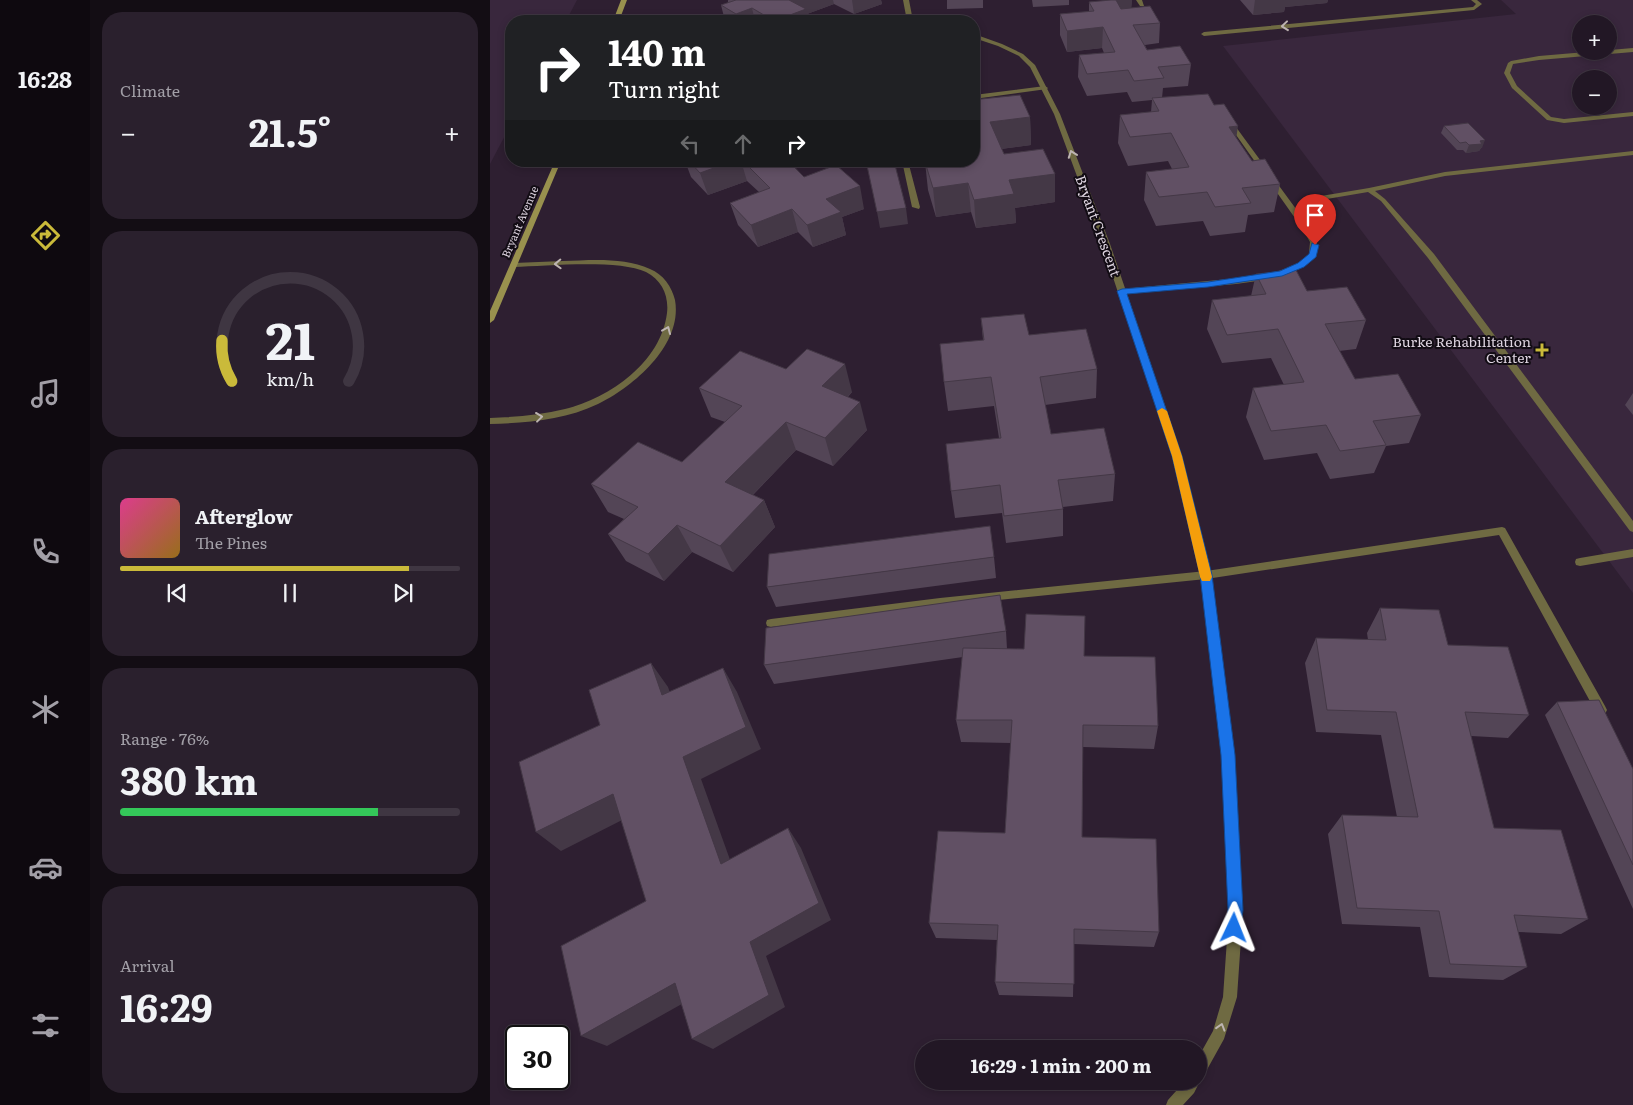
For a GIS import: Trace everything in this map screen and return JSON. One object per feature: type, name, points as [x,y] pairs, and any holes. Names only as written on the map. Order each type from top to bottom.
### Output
[{"type":"street","points":[[618,15],[624,0]]},
{"type":"street","points":[[906,0],[909,15]]},
{"type":"street","points":[[1204,34],[1474,8],[1478,4],[1474,0]]},
{"type":"street","name":"Bryant Crescent","points":[[980,38],[1000,45],[1021,56],[1033,66],[1058,114],[1122,291],[1177,456],[1206,575],[1228,755],[1236,910],[1230,997],[1219,1034],[1207,1056]]},
{"type":"street","points":[[1633,50],[1538,58],[1511,64],[1507,73],[1514,87],[1549,119],[1564,122],[1633,114]]},
{"type":"street","points":[[980,97],[1045,88]]},
{"type":"street","points":[[1122,291],[1261,278],[1282,273],[1301,265],[1313,255],[1315,245],[1306,228],[1231,124]]},
{"type":"street","points":[[1322,198],[1445,174],[1633,152]]},
{"type":"street","name":"Bryant Avenue","points":[[490,320],[555,167]]},
{"type":"street","points":[[906,167],[916,207]]},
{"type":"street","points":[[1368,190],[1383,200],[1431,256],[1633,528]]},
{"type":"street","points":[[490,421],[558,414],[590,404],[618,388],[640,372],[656,352],[673,313],[670,293],[663,280],[649,271],[632,266],[570,263],[514,265]]},
{"type":"street","points":[[772,623],[940,602],[1206,575],[1502,531],[1605,717]]},
{"type":"street","points":[[1580,562],[1633,553]]},
{"type":"street","points":[[1173,1105],[1187,1090]]},
{"type":"shaded area","points":[[490,0],[577,0],[569,15],[505,15],[505,135],[490,164]]},
{"type":"shaded area","name":"Burke Rehabilitation Center","points":[[1501,0],[1633,0],[1633,593],[1223,46],[1516,14]]},
{"type":"building","points":[[736,0],[789,0],[806,9],[790,15],[764,15],[752,8],[736,14],[721,5]]},
{"type":"building","points":[[1116,0],[1121,9],[1150,6],[1160,23],[1133,25],[1147,50],[1180,46],[1191,64],[1158,67],[1164,78],[1134,81],[1128,70],[1087,74],[1079,55],[1115,52],[1103,27],[1067,31],[1060,14],[1094,11],[1089,2]]},
{"type":"building","points":[[1208,94],[1214,105],[1224,104],[1238,126],[1229,127],[1252,161],[1265,159],[1280,184],[1242,188],[1251,203],[1215,207],[1207,192],[1159,197],[1146,172],[1189,167],[1171,133],[1130,137],[1120,115],[1159,111],[1152,98]]},
{"type":"building","points":[[1020,95],[1030,117],[990,122],[1004,154],[1043,149],[1055,174],[1009,180],[1014,194],[974,200],[968,183],[933,188],[927,167],[980,167],[980,97],[981,99]]},
{"type":"building","points":[[1468,123],[1485,140],[1480,141],[1482,144],[1469,145],[1466,142],[1460,143],[1444,126]]},
{"type":"building","points":[[694,167],[716,167],[700,173]]},
{"type":"building","points":[[749,167],[794,167],[804,177],[831,167],[838,167],[860,186],[826,199],[841,212],[807,225],[792,209],[751,225],[730,203],[770,188]]},
{"type":"building","points":[[867,167],[896,167],[906,208],[877,212]]},
{"type":"building","points":[[1296,270],[1307,291],[1347,287],[1366,320],[1325,324],[1355,379],[1398,374],[1421,415],[1373,421],[1386,445],[1340,451],[1326,425],[1271,431],[1253,388],[1304,382],[1278,329],[1227,335],[1212,300],[1266,294],[1256,274]]},
{"type":"building","points":[[1024,314],[1029,335],[1086,329],[1097,369],[1040,377],[1051,434],[1104,428],[1115,474],[1058,480],[1063,509],[1004,516],[1000,485],[951,491],[946,444],[1001,438],[991,377],[944,382],[940,344],[984,340],[981,318]]},
{"type":"building","points":[[807,349],[845,364],[822,386],[860,402],[825,438],[786,422],[725,482],[764,500],[720,546],[677,525],[648,554],[608,534],[638,507],[591,484],[638,442],[682,462],[742,406],[699,388],[740,351],[786,369]]},
{"type":"building","points":[[990,526],[994,557],[767,587],[769,554]]},
{"type":"building","points":[[1000,595],[1006,631],[764,665],[766,628]]},
{"type":"building","points":[[1380,608],[1439,610],[1448,645],[1508,647],[1529,715],[1465,712],[1494,828],[1561,830],[1588,919],[1514,915],[1527,967],[1450,964],[1439,911],[1357,908],[1342,815],[1418,817],[1396,712],[1327,710],[1316,638],[1386,640]]},
{"type":"building","points":[[1026,614],[1085,616],[1084,656],[1155,657],[1158,726],[1083,725],[1082,837],[1156,839],[1159,932],[1074,929],[1074,984],[995,982],[998,925],[929,923],[938,831],[1005,833],[1012,720],[956,720],[963,648],[1024,649]]},
{"type":"building","points":[[651,663],[662,695],[723,668],[746,727],[683,757],[721,864],[788,828],[819,903],[750,942],[769,995],[692,1039],[675,983],[581,1036],[561,946],[646,901],[613,794],[536,832],[519,762],[600,725],[589,690]]},
{"type":"building","points":[[1599,700],[1633,769],[1633,865],[1557,702]]},
{"type":"slow traffic","points":[[1162,411],[1177,456],[1206,577]]},
{"type":"place","name":"Burke Rehabilitation Center","points":[[1542,350]]},
{"type":"route","points":[[1234,928],[1236,910],[1228,755],[1206,575],[1177,456],[1122,291],[1208,284],[1261,278],[1282,273],[1301,265],[1313,255],[1315,245]]}]
